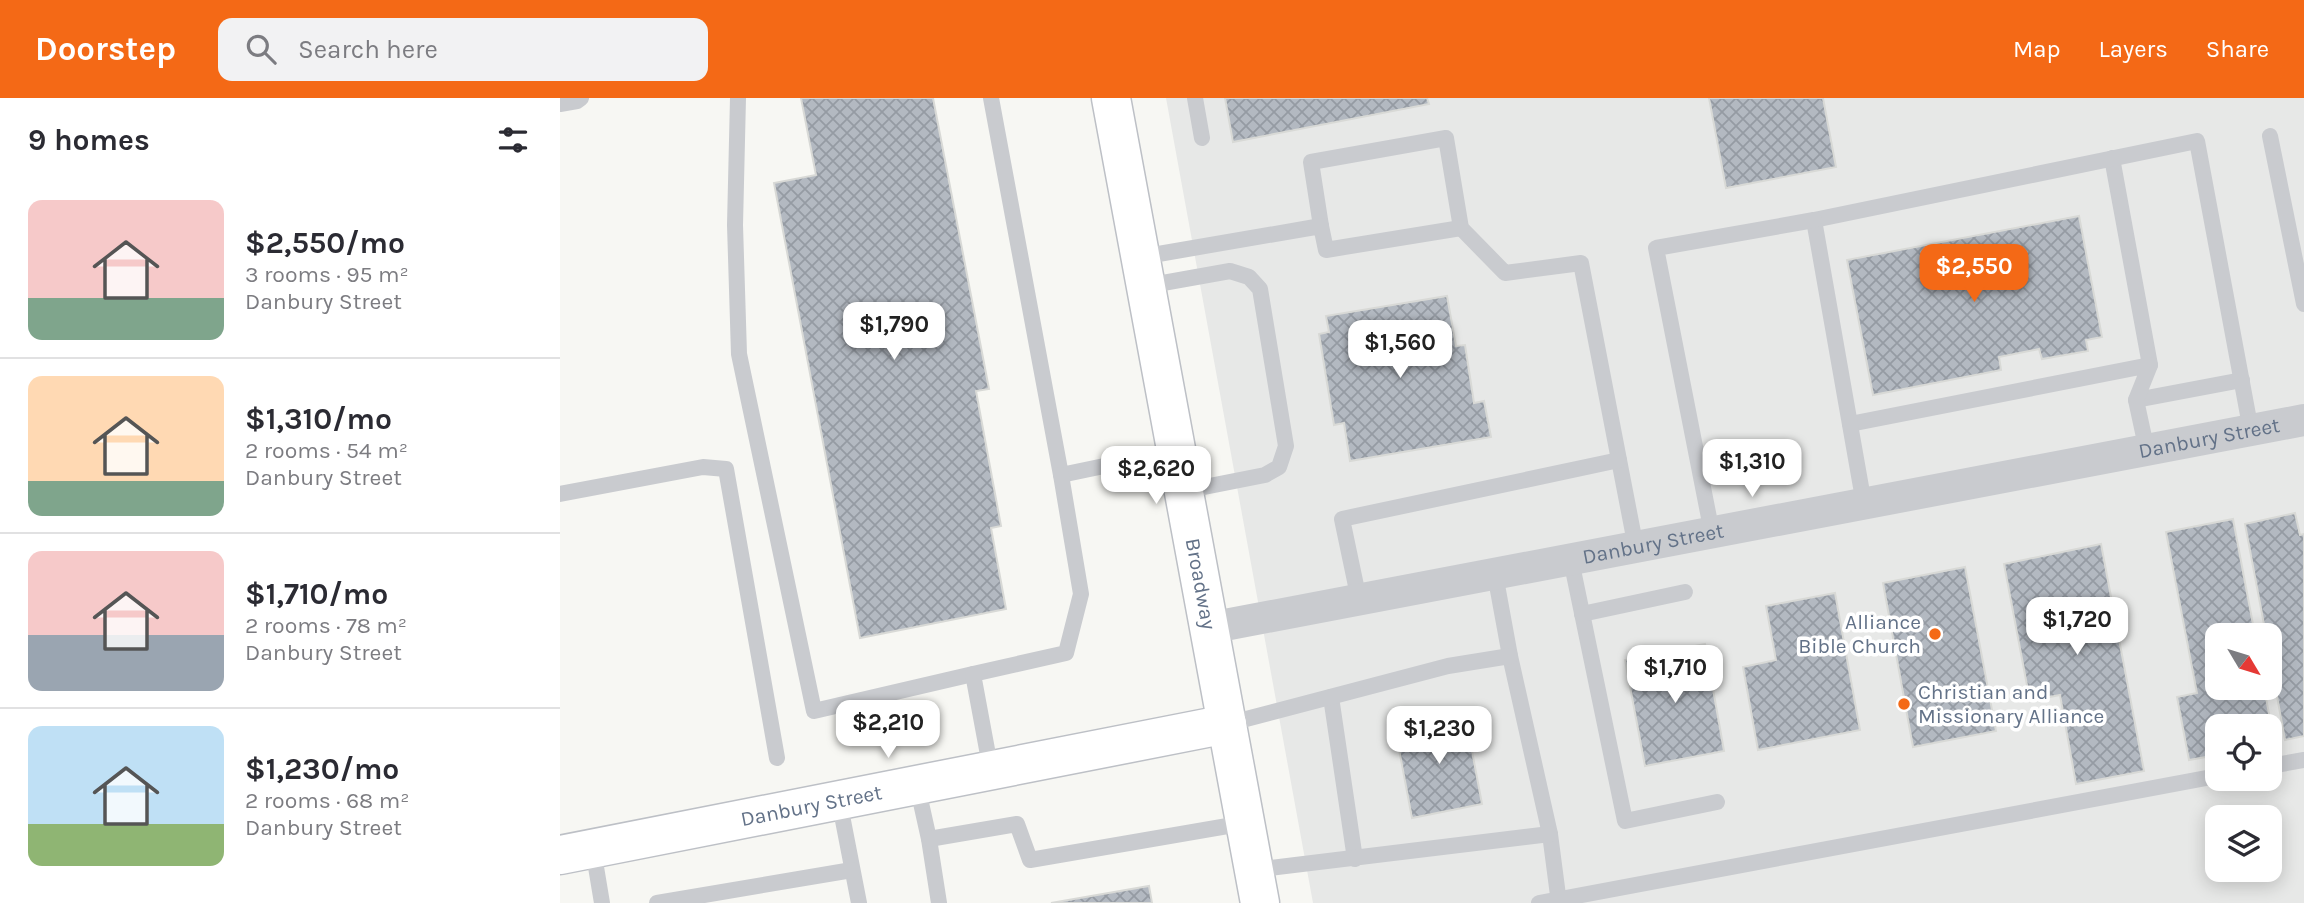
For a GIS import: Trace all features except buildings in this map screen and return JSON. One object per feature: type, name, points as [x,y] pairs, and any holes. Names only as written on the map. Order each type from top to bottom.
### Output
[{"type":"main road","name":"Broadway","points":[[1111,98],[1257,887]]},
{"type":"main road","name":"Danbury Street","points":[[576,852],[1227,724]]},
{"type":"street","name":"Danbury Street","points":[[1209,628],[2304,420]]},
{"type":"lane","points":[[560,104],[581,98]]},
{"type":"lane","points":[[737,98],[735,225],[739,354],[814,711],[1066,653],[1081,594],[991,98]]},
{"type":"lane","points":[[1195,98],[1202,138]]},
{"type":"lane","points":[[2270,136],[2304,304]]},
{"type":"lane","points":[[1461,228],[1326,250],[1311,162],[1446,138],[1461,228],[1505,273],[1581,264],[1636,548]]},
{"type":"lane","points":[[1712,533],[1656,248],[1814,219],[2197,141],[2251,431]]},
{"type":"lane","points":[[2112,158],[2150,365],[2136,400],[2147,451]]},
{"type":"lane","points":[[1814,219],[1864,504]]},
{"type":"lane","points":[[1143,271],[1321,226]]},
{"type":"lane","points":[[1143,271],[1230,271],[1249,277],[1259,289],[1286,446],[1279,467],[1265,475],[1184,491]]},
{"type":"lane","points":[[1850,424],[2150,365]]},
{"type":"lane","points":[[2136,400],[2242,380]]},
{"type":"lane","points":[[1061,475],[1176,452]]},
{"type":"lane","points":[[1359,600],[1342,519],[1619,460]]},
{"type":"lane","points":[[560,494],[703,467],[726,469],[777,758]]},
{"type":"lane","points":[[1571,560],[1625,821],[1717,802]]},
{"type":"lane","points":[[1495,574],[1510,656],[1550,834],[1559,901]]},
{"type":"lane","points":[[1582,614],[1685,593]]},
{"type":"lane","points":[[1227,724],[1448,666],[1510,656]]},
{"type":"lane","points":[[973,674],[991,771]]},
{"type":"lane","points":[[1331,697],[1355,859]]},
{"type":"lane","points":[[2282,764],[2304,760]]},
{"type":"lane","points":[[1539,903],[2205,778]]},
{"type":"lane","points":[[917,785],[939,903]]},
{"type":"lane","points":[[839,800],[859,903]]},
{"type":"lane","points":[[929,839],[1017,824],[1030,860],[1245,823]]},
{"type":"lane","points":[[1257,887],[1355,859],[1550,834]]},
{"type":"lane","points":[[576,852],[602,903]]},
{"type":"lane","points":[[657,903],[852,870]]},
{"type":"shaded area","points":[[1166,98],[2304,98],[2304,903],[1313,903]]},
{"type":"place","name":"Alliance Bible Church","points":[[1935,634]]},
{"type":"place","name":"Christian and Missionary Alliance","points":[[1904,704]]}]
